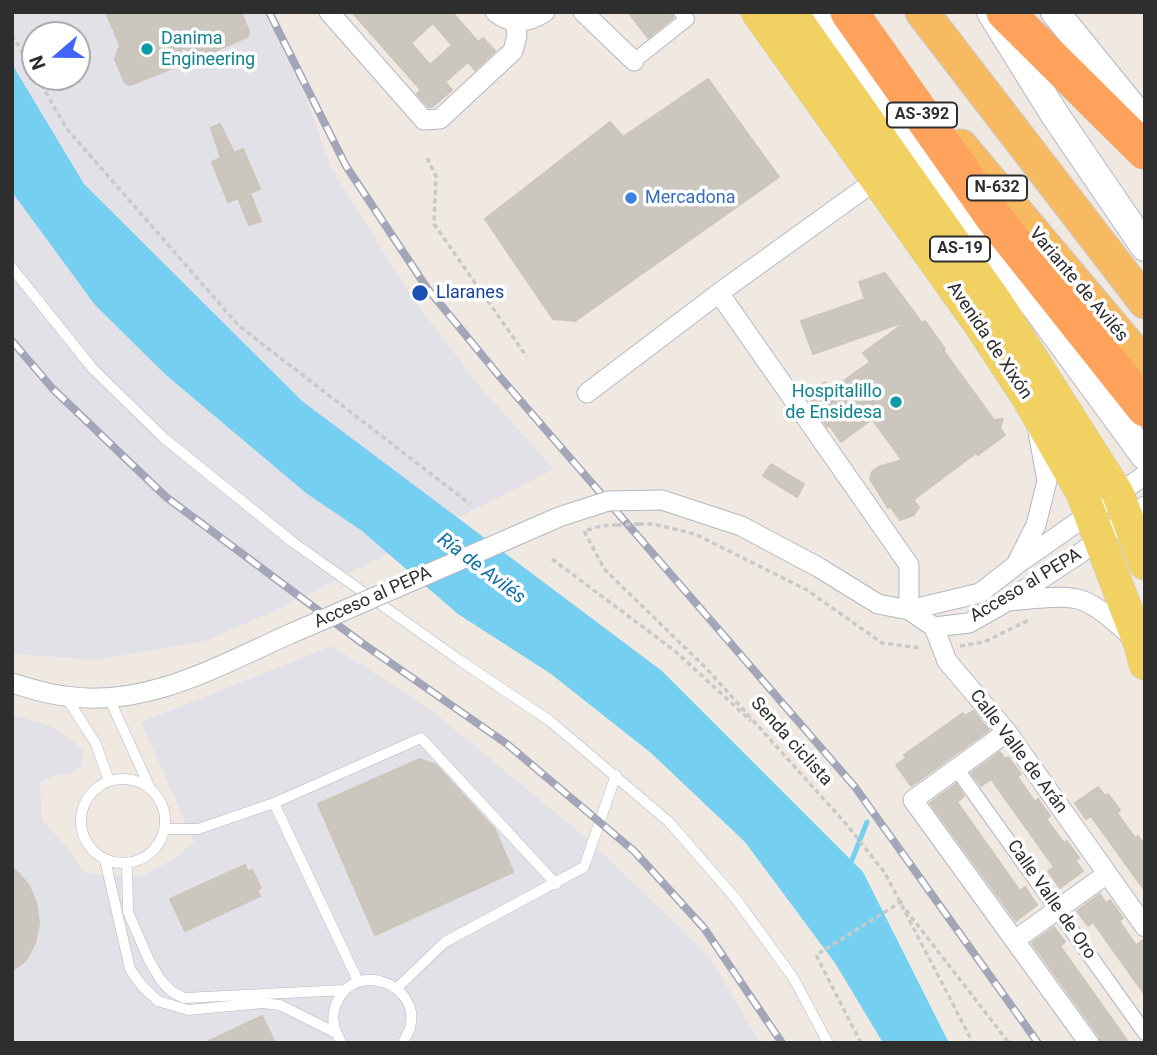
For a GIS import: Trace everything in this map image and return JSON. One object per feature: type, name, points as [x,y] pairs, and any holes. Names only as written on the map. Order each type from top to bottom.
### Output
[{"type":"highway","name":"AS-392","points":[[850,12],[995,219],[1145,408]]},
{"type":"highway","name":"Variante de Avilés","points":[[850,12],[1145,365]]},
{"type":"highway","name":"N-632","points":[[922,12],[1145,302]]},
{"type":"highway","points":[[1005,12],[1145,151]]},
{"type":"main road","name":"Avenida de Xixón","points":[[757,12],[980,326],[1029,400],[1080,489],[1142,655]]},
{"type":"main road","name":"Avenida de Xixón","points":[[791,12],[997,303],[1130,506],[1145,564]]},
{"type":"main road","points":[[820,12],[1145,456]]},
{"type":"main road","points":[[831,12],[995,219]]},
{"type":"main road","points":[[992,12],[1055,115],[1145,247]]},
{"type":"main road","points":[[1055,12],[1145,123]]},
{"type":"street","points":[[329,12],[424,120],[440,119],[513,51],[517,36],[516,22]]},
{"type":"street","points":[[495,12],[516,22],[532,21],[545,12]]},
{"type":"street","points":[[583,12],[634,61],[687,19],[681,12]]},
{"type":"street","points":[[587,393],[719,293],[876,180]]},
{"type":"street","points":[[719,293],[909,565],[909,610],[980,593],[1016,565],[1130,506],[1145,475]]},
{"type":"street","points":[[1016,565],[1036,526],[1046,481],[1041,445],[1029,400]]},
{"type":"street","name":"Acceso al PEPA","points":[[12,683],[65,696],[109,698],[151,692],[189,678],[559,517],[608,501],[662,500],[741,526],[818,567],[878,604],[909,610],[934,627],[969,623],[1006,601],[1095,526]]},
{"type":"street","points":[[1095,526],[1130,506]]},
{"type":"street","points":[[1006,601],[1055,598],[1081,600],[1107,615],[1142,655]]},
{"type":"street","name":"Calle Valle de Arán","points":[[934,627],[947,661],[1007,732],[1145,927]]},
{"type":"street","points":[[1007,732],[913,800],[1088,1043]]},
{"type":"street","name":"Calle Valle de Oro","points":[[956,768],[1145,1032]]},
{"type":"street","points":[[1014,940],[1107,874]]},
{"type":"lane","points":[[12,268],[93,369],[165,439],[295,543],[550,721],[669,822],[736,899],[794,979],[828,1043]]},
{"type":"lane","points":[[65,696],[96,744],[109,781]]},
{"type":"lane","points":[[109,698],[151,789],[163,807],[165,829],[160,843],[151,854],[138,862],[127,864],[105,860],[93,852],[81,827],[81,812],[96,788],[109,781],[123,779],[138,781],[151,789]]},
{"type":"lane","points":[[165,829],[198,829],[274,803],[421,738],[556,884]]},
{"type":"lane","points":[[397,988],[445,942],[584,867],[616,775]]},
{"type":"lane","points":[[274,803],[358,981]]},
{"type":"lane","points":[[105,860],[130,969],[142,986],[158,1001],[188,1010],[262,1003],[280,1005],[334,1032],[342,1043]]},
{"type":"lane","points":[[127,864],[128,912],[149,960],[171,991],[184,998],[345,990]]},
{"type":"lane","points":[[334,1032],[332,1012],[341,993],[358,981],[379,979],[397,988],[409,1005],[411,1026],[403,1043]]},
{"type":"path","points":[[45,91],[67,129],[239,326],[470,504]]},
{"type":"path","points":[[428,158],[436,176],[434,223],[527,357]]},
{"type":"path","name":"Senda ciclista","points":[[639,524],[601,526],[584,531],[605,570],[706,668],[851,830],[885,873],[973,1043]]},
{"type":"path","points":[[552,559],[675,651],[763,732]]},
{"type":"path","points":[[861,1043],[816,955],[901,902],[1009,1043]]},
{"type":"shaded area","points":[[12,12],[274,12],[332,169],[411,296],[481,388],[554,469],[279,609],[205,641],[95,660],[12,654]]},
{"type":"shaded area","points":[[332,646],[431,710],[592,843],[710,957],[760,1043],[12,1043],[12,715],[52,726],[83,749],[82,767],[40,783],[42,820],[66,846],[85,873],[141,877],[175,858],[194,842],[141,722]]},
{"type":"water","name":"Ría de Avilés","points":[[12,64],[21,79],[21,91],[28,91],[84,184],[302,401],[662,671],[863,872],[949,1043],[883,1043],[835,963],[745,842],[651,753],[551,674],[458,614],[362,531],[306,493],[166,375],[95,305],[12,192]]},
{"type":"building","name":"Danima Engineering","points":[[106,12],[241,12],[249,32],[247,37],[203,56],[182,48],[175,67],[130,85],[125,83],[115,59],[120,45]]},
{"type":"building","points":[[352,12],[452,12],[478,42],[483,38],[495,51],[475,70],[468,62],[445,82],[452,90],[432,107],[417,94],[421,90]],"holes":[[[433,23],[452,45],[430,65],[411,43]]]},
{"type":"building","points":[[628,12],[672,12],[673,18],[648,38]]},
{"type":"building","name":"Mercadona","points":[[708,79],[779,177],[575,321],[553,319],[485,219],[610,122],[623,137]]},
{"type":"building","points":[[220,124],[234,153],[243,149],[260,189],[250,193],[261,221],[249,225],[238,198],[228,202],[212,162],[221,158],[211,128]]},
{"type":"building","name":"Hospitalillo de Ensidesa","points":[[885,273],[922,323],[925,321],[994,420],[1003,419],[1000,428],[1005,435],[913,500],[919,507],[914,515],[900,520],[890,506],[888,508],[870,479],[872,472],[878,467],[902,460],[872,419],[841,442],[829,425],[827,427],[807,395],[825,382],[831,390],[870,362],[863,353],[907,321],[813,354],[801,321],[865,299],[859,282]]},
{"type":"building","points":[[771,464],[804,484],[797,497],[763,476]]},
{"type":"building","points":[[973,711],[989,730],[911,786],[896,765],[906,758],[904,755],[963,713],[965,716]]},
{"type":"building","points":[[1000,752],[1005,759],[1008,757],[1021,774],[1017,776],[1035,802],[1038,799],[1050,816],[1046,819],[1079,858],[1075,860],[1083,871],[1060,888],[1048,871],[1054,867],[991,779],[981,786],[971,773]]},
{"type":"building","points":[[420,759],[436,765],[495,830],[513,872],[375,935],[318,804]]},
{"type":"building","points":[[956,784],[964,796],[957,802],[1020,891],[1025,887],[1037,905],[1016,921],[930,803]]},
{"type":"building","points":[[1098,787],[1105,796],[1108,794],[1120,810],[1117,813],[1135,838],[1138,836],[1145,845],[1145,891],[1091,816],[1086,819],[1075,803]]},
{"type":"building","points":[[245,865],[248,872],[252,870],[261,888],[257,890],[260,896],[185,931],[170,899]]},
{"type":"building","points":[[12,867],[28,884],[36,902],[39,923],[35,943],[26,960],[12,971]]},
{"type":"building","points":[[1100,894],[1106,903],[1110,900],[1123,918],[1119,921],[1136,945],[1145,939],[1145,995],[1093,922],[1088,926],[1077,911]]},
{"type":"building","points":[[1054,927],[1065,942],[1060,946],[1129,1043],[1101,1043],[1099,1036],[1032,943]]},
{"type":"building","points":[[262,1016],[275,1043],[205,1043]]},
{"type":"waterway","points":[[850,865],[867,822]]},
{"type":"railway","points":[[269,12],[346,166],[427,288],[500,377],[855,787],[1038,1043]]},
{"type":"railway","points":[[12,341],[53,389],[166,497],[362,643],[507,744],[634,851],[704,928],[782,1043]]},
{"type":"place","name":"Danima Engineering","points":[[147,49]]},
{"type":"place","name":"Mercadona","points":[[631,198]]},
{"type":"place","name":"Llaranes","points":[[420,293]]},
{"type":"place","name":"Hospitalillo de Ensidesa","points":[[896,402]]}]
